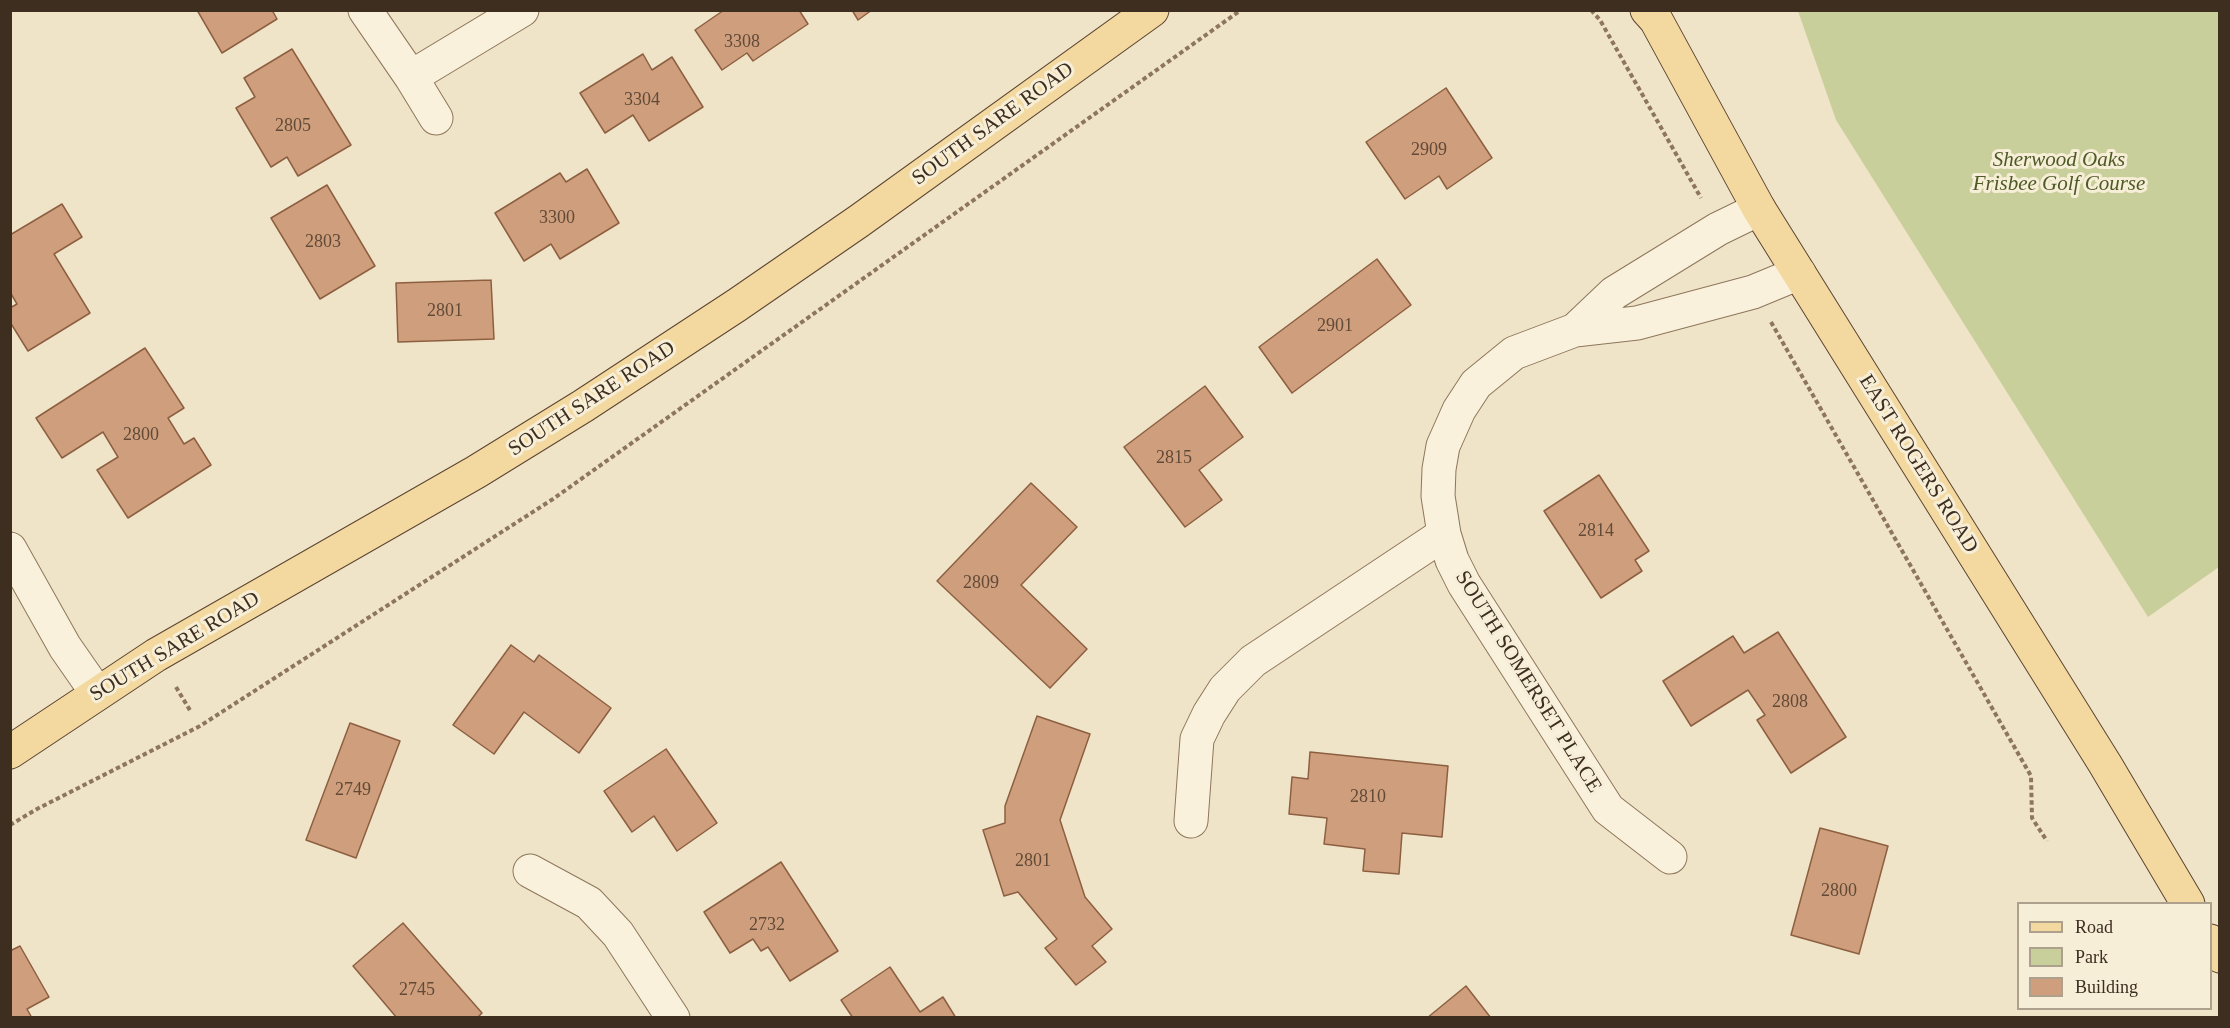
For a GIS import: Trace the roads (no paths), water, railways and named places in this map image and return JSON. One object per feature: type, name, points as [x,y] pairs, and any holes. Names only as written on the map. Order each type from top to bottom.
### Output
[{"type":"main road","name":"SOUTH SARE ROAD","points":[[10,752],[156,655],[476,472],[583,406],[728,311],[859,221],[1152,10]]},
{"type":"main road","name":"EAST ROGERS ROAD","points":[[1652,14],[1759,208],[2105,764],[2187,902]]},
{"type":"main road","points":[[2212,943],[2220,956]]},
{"type":"street","points":[[365,10],[436,118]]},
{"type":"street","points":[[411,77],[522,10]]},
{"type":"street","name":"SOUTH SOMERSET PLACE","points":[[1575,330],[1614,293],[1718,229],[1759,208]]},
{"type":"street","name":"SOUTH SOMERSET PLACE","points":[[1670,857],[1608,809],[1464,584],[1452,560],[1444,534],[1438,496],[1443,446],[1459,410],[1476,384],[1514,353],[1575,330],[1637,323],[1753,292],[1799,273]]},
{"type":"street","points":[[1191,821],[1197,739],[1225,689],[1253,661],[1444,534]]},
{"type":"street","points":[[10,549],[65,647],[97,693]]},
{"type":"street","points":[[530,871],[589,903],[618,934],[673,1017]]},
{"type":"park label","name":"Sherwood Oaks Frisbee Golf Course","points":[[2059,172]]}]
